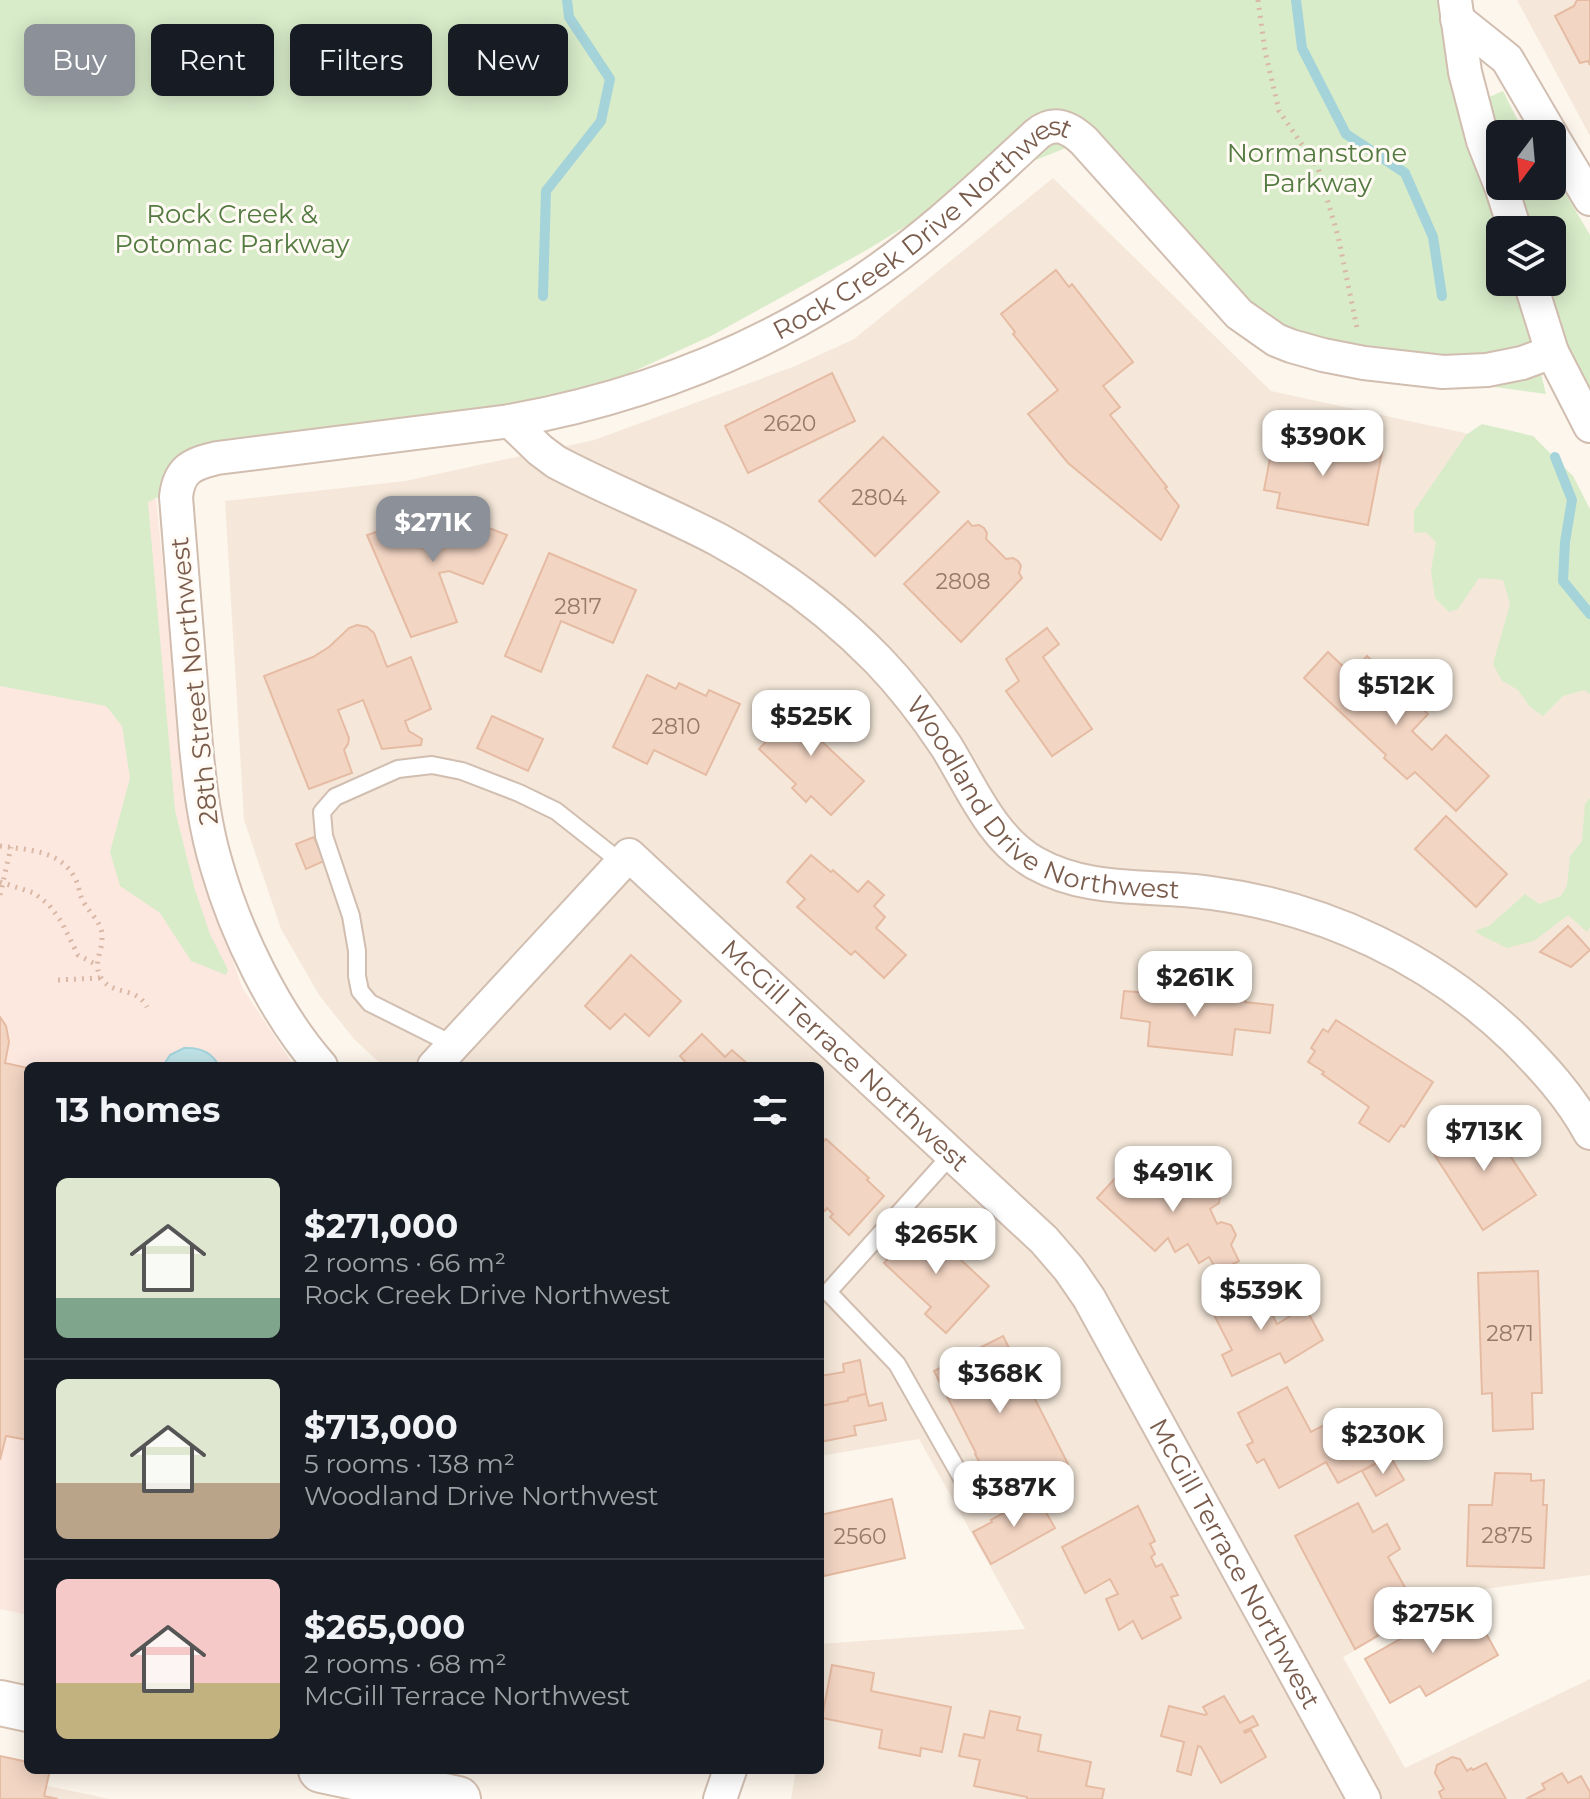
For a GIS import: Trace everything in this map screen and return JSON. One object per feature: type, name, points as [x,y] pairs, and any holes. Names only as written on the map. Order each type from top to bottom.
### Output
[{"type":"main road","points":[[0,1703],[24,1708]]},
{"type":"main road","points":[[340,1774],[458,1799]]},
{"type":"street","points":[[1456,9],[1507,59],[1543,120]]},
{"type":"street","points":[[1456,9],[1468,86],[1486,149]]},
{"type":"street","name":"Rock Creek Drive Northwest","points":[[176,508],[181,477],[195,464],[206,460],[551,414],[649,386],[729,355],[806,316],[875,272],[940,221],[1044,128],[1053,126],[1068,128],[1084,141],[1239,314],[1276,340],[1332,357],[1443,372],[1496,368],[1552,352]]},
{"type":"street","points":[[1566,159],[1590,199]]},
{"type":"street","points":[[1534,296],[1552,352],[1590,426]]},
{"type":"street","name":"Woodland Drive Northwest","points":[[510,421],[556,462],[719,541],[770,572],[827,613],[904,690],[947,748],[992,822],[1027,858],[1053,872],[1095,884],[1190,890],[1265,903],[1385,945],[1439,977],[1493,1017],[1554,1080],[1590,1133]]},
{"type":"street","name":"28th Street Northwest","points":[[176,508],[199,779],[216,865],[259,970],[283,1015],[318,1062]]},
{"type":"street","name":"McGill Terrace Northwest","points":[[622,863],[629,855],[1044,1240],[1069,1269],[1089,1298],[1364,1799]]},
{"type":"street","points":[[444,1055],[622,863]]},
{"type":"street","points":[[720,1799],[729,1774]]},
{"type":"lane","points":[[444,1055],[370,1003],[360,991],[351,916],[324,836],[322,812],[335,797],[398,769],[432,765],[462,771],[556,811],[622,863]]},
{"type":"lane","points":[[952,1154],[828,1292],[897,1364],[972,1496]]},
{"type":"path","points":[[1258,0],[1265,51],[1279,111],[1318,168],[1338,236],[1359,339]]},
{"type":"path","points":[[0,846],[51,854],[67,866],[77,880],[82,900],[102,928],[103,941],[97,965],[100,978],[109,987],[136,994],[147,1007]]},
{"type":"path","points":[[0,895],[11,847]]},
{"type":"path","points":[[2,882],[34,893],[49,905],[78,955],[97,965]]},
{"type":"path","points":[[58,980],[100,978]]},
{"type":"shaded area","points":[[1517,0],[1590,0],[1590,136]]},
{"type":"shaded area","points":[[1053,178],[1271,391],[1483,437],[1590,667],[1590,1575],[1462,1592],[1343,1657],[1405,1768],[1590,1679],[1590,1799],[791,1799],[795,1774],[824,1774],[824,1644],[1025,1629],[919,1439],[824,1455],[824,1062],[379,1062],[354,1039],[319,995],[281,929],[244,820],[225,501],[405,481],[594,440],[793,367],[854,339]]},
{"type":"shaded area","points":[[156,498],[190,835],[242,987],[291,1062],[24,1062],[24,1614],[0,1609],[0,559]]},
{"type":"shaded area","points":[[0,1776],[110,1799],[0,1799]]},
{"type":"green space","name":"Rock Creek & Potomac Parkway","points":[[0,0],[1456,0],[1466,138],[1486,192],[1486,200],[1489,200],[1495,216],[1486,216],[1486,296],[1522,296],[1546,394],[1323,364],[1283,350],[1071,146],[975,184],[865,251],[713,335],[591,391],[204,465],[170,491],[148,502],[175,810],[195,890],[210,934],[228,970],[226,975],[191,961],[160,913],[120,886],[110,852],[130,778],[122,726],[106,706],[0,686]]},
{"type":"green space","points":[[1503,91],[1518,120],[1494,120],[1487,98]]},
{"type":"green space","points":[[1566,195],[1590,235],[1590,395],[1567,350],[1549,296],[1566,296],[1566,216],[1519,216],[1515,200],[1566,200]]},
{"type":"green space","points":[[1482,424],[1533,436],[1573,476],[1590,509],[1590,694],[1584,690],[1563,696],[1543,716],[1530,707],[1518,690],[1502,681],[1493,664],[1510,604],[1503,580],[1479,578],[1458,609],[1449,612],[1435,598],[1431,570],[1436,542],[1426,532],[1414,533],[1414,511],[1466,435]]},
{"type":"green space","points":[[1590,798],[1590,927],[1587,932],[1568,915],[1534,941],[1507,948],[1477,933],[1476,930],[1489,926],[1525,894],[1539,904],[1561,896],[1567,886],[1570,856],[1582,841],[1585,804]]},
{"type":"water","points":[[184,1048],[195,1048],[205,1051],[216,1062],[166,1062],[170,1055]]},
{"type":"building","points":[[1577,0],[1590,0],[1590,65],[1588,61],[1580,63],[1555,16],[1574,6]]},
{"type":"building","points":[[1056,270],[1069,287],[1072,284],[1133,362],[1103,386],[1120,407],[1110,415],[1179,506],[1161,540],[1068,463],[1028,414],[1058,390],[1001,314]]},
{"type":"building","points":[[832,373],[855,421],[748,473],[725,426]]},
{"type":"building","points":[[1275,432],[1382,452],[1368,525],[1277,508],[1280,493],[1264,490]]},
{"type":"building","points":[[883,437],[939,492],[875,556],[819,501]]},
{"type":"building","points":[[448,512],[507,535],[483,584],[449,571],[439,573],[457,622],[411,637],[367,535],[429,514]]},
{"type":"building","points":[[968,521],[972,526],[984,528],[986,539],[1006,559],[1018,561],[1022,578],[961,642],[904,584]]},
{"type":"building","points":[[549,553],[636,590],[613,643],[561,621],[541,672],[505,656]]},
{"type":"building","points":[[357,625],[367,627],[374,633],[387,667],[411,657],[431,709],[405,721],[409,731],[422,739],[421,745],[382,749],[363,700],[338,710],[349,738],[344,750],[352,773],[309,789],[264,676],[313,657]]},
{"type":"building","points":[[1047,628],[1059,644],[1043,657],[1092,729],[1052,756],[1006,691],[1019,681],[1006,659]]},
{"type":"building","points":[[1328,652],[1351,674],[1367,656],[1428,714],[1412,731],[1432,750],[1446,735],[1489,776],[1456,811],[1415,772],[1407,779],[1384,758],[1386,755],[1304,678]]},
{"type":"building","points":[[647,675],[676,689],[679,683],[706,696],[709,690],[740,704],[706,775],[654,750],[647,764],[613,747]]},
{"type":"building","points":[[810,695],[834,718],[817,737],[864,781],[831,815],[811,796],[806,802],[792,788],[796,784],[759,749]]},
{"type":"building","points":[[492,716],[543,739],[528,771],[477,748]]},
{"type":"building","points":[[1446,816],[1507,874],[1476,907],[1415,849]]},
{"type":"building","points":[[314,837],[324,861],[306,869],[296,844]]},
{"type":"building","points":[[811,855],[858,892],[868,881],[884,895],[874,906],[885,917],[876,928],[906,955],[884,978],[855,951],[851,955],[797,907],[805,899],[787,882]]},
{"type":"building","points":[[1568,926],[1590,950],[1571,967],[1540,952]]},
{"type":"building","points":[[631,955],[681,1001],[649,1036],[625,1014],[610,1029],[585,1006]]},
{"type":"building","points":[[1152,989],[1273,1005],[1270,1033],[1235,1029],[1232,1055],[1148,1046],[1150,1022],[1121,1018],[1124,991],[1151,993]]},
{"type":"building","points":[[0,1017],[6,1026],[9,1042],[5,1063],[24,1067],[24,1439],[6,1436],[0,1460]]},
{"type":"building","points":[[1336,1020],[1433,1082],[1404,1127],[1401,1125],[1389,1142],[1359,1123],[1369,1107],[1308,1062],[1315,1051],[1311,1048],[1323,1029],[1328,1032]]},
{"type":"building","points":[[702,1034],[725,1057],[732,1050],[746,1062],[685,1062],[680,1056]]},
{"type":"building","points":[[1484,1116],[1536,1195],[1483,1230],[1432,1151]]},
{"type":"building","points":[[826,1139],[869,1178],[867,1180],[884,1196],[849,1235],[830,1217],[833,1214],[827,1208],[824,1210]]},
{"type":"building","points":[[1154,1161],[1182,1186],[1203,1175],[1215,1178],[1221,1191],[1219,1203],[1210,1209],[1217,1224],[1231,1225],[1236,1235],[1231,1245],[1239,1261],[1218,1272],[1209,1257],[1199,1263],[1188,1244],[1175,1252],[1168,1238],[1155,1251],[1097,1198],[1120,1173],[1132,1185]]},
{"type":"building","points":[[919,1221],[989,1286],[946,1333],[925,1314],[931,1307],[884,1263]]},
{"type":"building","points":[[1538,1271],[1542,1393],[1532,1393],[1533,1429],[1493,1431],[1492,1393],[1482,1394],[1478,1273]]},
{"type":"building","points":[[1243,1289],[1245,1293],[1252,1289],[1263,1308],[1268,1306],[1277,1324],[1305,1307],[1323,1340],[1285,1363],[1280,1353],[1232,1376],[1222,1355],[1232,1350],[1210,1307]]},
{"type":"building","points":[[1003,1336],[1068,1464],[1042,1478],[1037,1469],[995,1491],[934,1371]]},
{"type":"building","points":[[860,1360],[866,1394],[824,1405],[824,1375],[844,1372],[843,1364]]},
{"type":"building","points":[[1287,1387],[1311,1432],[1328,1423],[1338,1425],[1347,1442],[1374,1427],[1376,1430],[1392,1418],[1390,1456],[1338,1483],[1326,1462],[1279,1488],[1264,1459],[1257,1463],[1247,1445],[1253,1442],[1238,1413]]},
{"type":"building","points":[[866,1394],[869,1406],[882,1403],[886,1420],[854,1426],[856,1435],[824,1441],[824,1405],[848,1401],[848,1398]]},
{"type":"building","points":[[1390,1456],[1404,1480],[1376,1496],[1362,1471]]},
{"type":"building","points":[[1495,1473],[1531,1474],[1531,1481],[1544,1480],[1543,1505],[1547,1505],[1544,1568],[1467,1566],[1469,1505],[1492,1505]]},
{"type":"building","points":[[1036,1495],[1055,1528],[991,1564],[973,1532]]},
{"type":"building","points":[[892,1499],[905,1558],[824,1576],[824,1514]]},
{"type":"building","points":[[1358,1503],[1373,1532],[1387,1524],[1400,1549],[1388,1557],[1407,1591],[1393,1600],[1404,1620],[1355,1649],[1295,1536]]},
{"type":"building","points":[[1138,1506],[1155,1541],[1150,1544],[1155,1554],[1151,1557],[1156,1567],[1162,1564],[1178,1595],[1171,1597],[1181,1618],[1142,1639],[1133,1621],[1119,1630],[1106,1599],[1118,1594],[1110,1579],[1085,1593],[1062,1547]]},
{"type":"building","points":[[1468,1601],[1498,1655],[1426,1696],[1420,1686],[1390,1703],[1365,1659]]},
{"type":"building","points":[[832,1665],[874,1673],[871,1691],[951,1707],[942,1752],[921,1748],[920,1756],[879,1748],[882,1730],[824,1718]]},
{"type":"building","points":[[1224,1696],[1240,1723],[1253,1716],[1258,1725],[1244,1731],[1251,1730],[1266,1757],[1221,1783],[1198,1746],[1191,1775],[1177,1771],[1184,1742],[1161,1736],[1169,1706],[1205,1715],[1203,1707]]},
{"type":"building","points":[[990,1711],[1020,1717],[1017,1730],[1041,1735],[1038,1751],[1091,1762],[1086,1786],[1104,1789],[1102,1799],[1027,1799],[974,1786],[980,1760],[959,1756],[964,1734],[984,1738]]},
{"type":"building","points":[[0,1756],[24,1761],[24,1774],[49,1774],[44,1796],[58,1799],[0,1799]]},
{"type":"building","points":[[1452,1757],[1460,1759],[1467,1771],[1486,1763],[1506,1799],[1442,1799],[1439,1792],[1444,1789],[1435,1773],[1437,1765]]},
{"type":"building","points":[[1562,1773],[1568,1783],[1581,1776],[1590,1792],[1590,1799],[1526,1799],[1545,1789],[1542,1784]]},
{"type":"waterway","points":[[543,296],[546,191],[601,121],[610,79],[569,17],[567,0]]},
{"type":"waterway","points":[[1296,0],[1302,48],[1346,134],[1405,173],[1433,237],[1442,296]]},
{"type":"waterway","points":[[1555,457],[1572,500],[1563,581],[1590,614]]},
{"type":"park label","name":"Normanstone Parkway","points":[[1317,168]]}]
